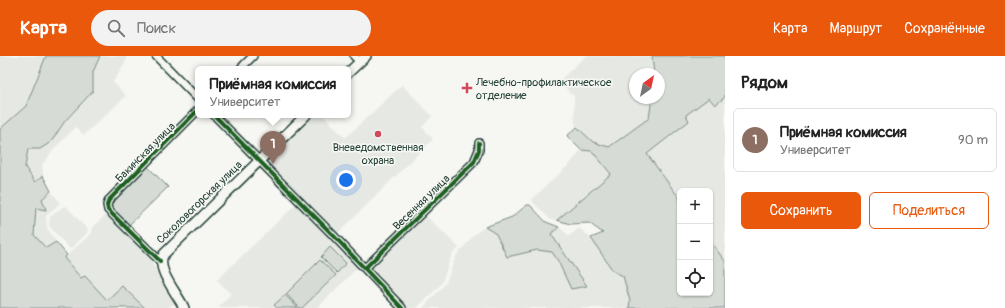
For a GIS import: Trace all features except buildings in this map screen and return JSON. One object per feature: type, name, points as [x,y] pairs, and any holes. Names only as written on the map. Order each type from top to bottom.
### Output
[{"type":"main road","points":[[351,69],[360,58]]},
{"type":"main road","name":"Соколовогорская улица","points":[[161,259],[164,254],[303,118]]},
{"type":"main road","points":[[161,259],[163,272],[184,308]]},
{"type":"street","points":[[156,56],[195,96]]},
{"type":"street","points":[[243,66],[253,56]]},
{"type":"street","name":"Бакинская улица","points":[[161,259],[108,210],[107,207],[110,200],[195,113]]},
{"type":"street","points":[[217,118],[364,268],[401,308]]},
{"type":"street","name":"Весенняя улица","points":[[364,268],[474,162],[479,150],[479,143]]},
{"type":"shaded area","points":[[0,56],[46,56],[26,106],[0,129]]},
{"type":"shaded area","points":[[46,56],[100,56],[93,72],[93,91],[65,121],[51,142],[40,149],[28,149],[25,167],[35,182],[43,176],[51,191],[42,199],[46,210],[36,208],[34,235],[46,248],[56,242],[67,255],[64,258],[81,278],[85,276],[107,300],[122,286],[145,308],[0,308],[0,129],[26,106]]},
{"type":"shaded area","points":[[100,56],[127,56],[125,63],[113,82],[126,96],[84,135],[76,127],[55,148],[42,165],[43,176],[35,182],[25,167],[28,149],[51,142],[65,121],[93,91],[93,72]]},
{"type":"shaded area","points":[[586,56],[652,56],[653,68],[629,68],[629,104],[651,104],[649,118],[609,147],[593,142],[575,125],[574,96],[569,93],[561,79]]},
{"type":"shaded area","points":[[652,56],[725,56],[725,97],[715,105],[709,98],[686,115],[689,121],[647,154],[677,195],[677,296],[713,296],[713,245],[725,261],[725,308],[629,308],[630,301],[623,276],[613,271],[591,238],[603,233],[589,223],[570,224],[557,220],[611,174],[592,151],[581,150],[567,136],[577,127],[593,142],[609,147],[649,118],[651,104],[665,104],[665,68],[653,68]]},
{"type":"shaded area","points":[[402,85],[432,116],[422,127],[433,139],[335,236],[265,164],[265,159],[308,118],[326,118],[345,138]]},
{"type":"shaded area","points":[[725,97],[725,261],[713,245],[713,188],[677,188],[677,195],[647,154],[689,121],[685,115],[709,98],[715,105]]},
{"type":"shaded area","points":[[581,150],[592,151],[611,174],[557,220],[551,220],[533,202],[532,199],[570,164]]},
{"type":"shaded area","points":[[147,166],[168,187],[129,225],[111,207],[111,201]]},
{"type":"shaded area","points":[[51,191],[59,201],[59,204],[46,216],[47,228],[56,242],[46,248],[34,235],[36,208],[42,199]]},
{"type":"shaded area","points":[[297,203],[359,266],[317,308],[220,308],[219,306],[231,294],[217,280]]},
{"type":"shaded area","points":[[527,205],[530,205],[546,222],[559,227],[551,234],[587,286],[571,289],[558,261],[552,252],[537,250],[507,257],[496,234],[485,227],[512,217]]},
{"type":"shaded area","points":[[66,206],[88,230],[86,234],[70,249],[49,226],[50,217]]},
{"type":"shaded area","points":[[424,214],[459,248],[452,254],[442,282],[439,286],[417,308],[408,308],[369,269]]},
{"type":"shaded area","points":[[106,215],[109,216],[149,255],[153,265],[176,303],[167,308],[145,308],[122,286],[107,300],[85,276],[82,278],[64,258],[92,233],[93,227]]},
{"type":"shaded area","points":[[485,227],[496,234],[507,257],[537,250],[552,252],[558,261],[571,289],[586,286],[551,234],[559,227],[569,236],[579,228],[591,238],[613,271],[623,276],[630,301],[629,308],[423,308],[446,283],[456,256],[475,234]]},
{"type":"shaded area","points":[[330,247],[346,263],[337,273],[321,257]]},
{"type":"shaded area","points":[[320,260],[336,275],[302,308],[300,308],[286,294]]},
{"type":"shaded area","points":[[285,295],[298,308],[277,308],[274,305]]},
{"type":"cycle path","points":[[160,261],[108,210],[107,205],[109,200],[195,113]]},
{"type":"cycle path","points":[[217,118],[333,235],[402,308]]},
{"type":"cycle path","points":[[365,268],[474,162],[479,150],[479,143]]},
{"type":"place","name":"Лечебно-профилактическое отделение","points":[[467,88]]},
{"type":"place","name":"Вневедомственная охрана","points":[[378,134]]},
{"type":"place","name":"Приёмная комиссия","points":[[273,164]]}]
